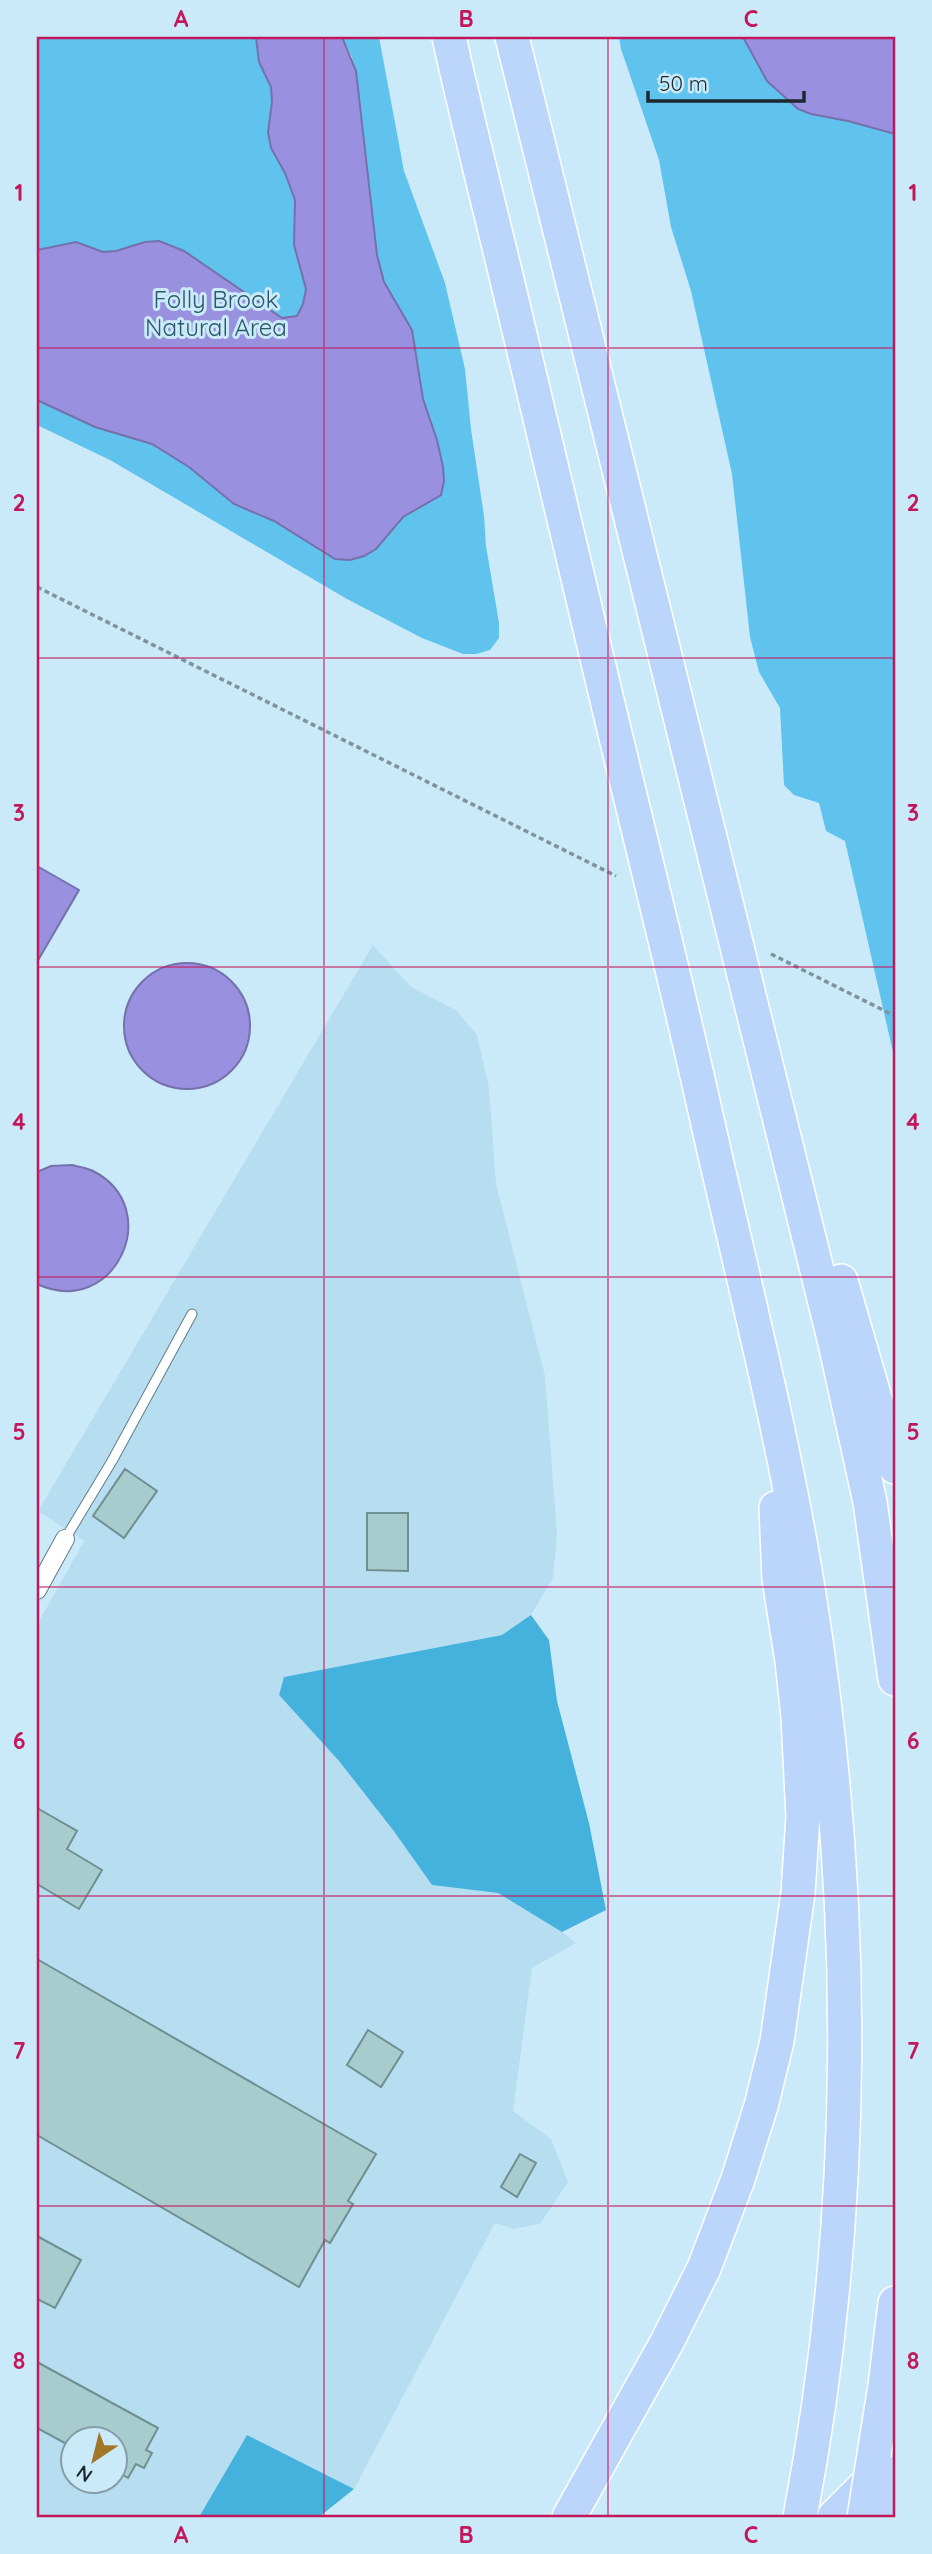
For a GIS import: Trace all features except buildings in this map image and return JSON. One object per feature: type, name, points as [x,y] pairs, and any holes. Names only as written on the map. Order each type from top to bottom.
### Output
[{"type":"highway","points":[[449,37],[670,956],[772,1408],[798,1533],[820,1667],[837,1815],[844,1931],[846,2045],[839,2216],[827,2341],[800,2517]]},
{"type":"highway","points":[[512,37],[793,1172],[862,1466],[878,1553],[895,1679]]},
{"type":"highway","points":[[793,1172],[845,1291],[895,1466]]},
{"type":"highway","points":[[569,2517],[667,2342],[704,2268],[750,2143],[779,2030],[798,1893],[803,1817],[797,1706],[779,1578],[772,1408]]},
{"type":"highway","points":[[864,2517],[895,2314]]},
{"type":"highway","points":[[834,2517],[895,2456]]},
{"type":"highway","points":[[889,2517],[895,2473]]},
{"type":"highway","points":[[879,2517],[895,2501]]},
{"type":"street","points":[[37,1590],[65,1539]]},
{"type":"lane","points":[[65,1539],[112,1461],[192,1314]]},
{"type":"path","points":[[37,587],[616,876]]},
{"type":"path","points":[[771,954],[895,1016]]},
{"type":"shaded area","points":[[256,37],[342,37],[356,71],[377,255],[384,282],[412,330],[423,399],[443,467],[441,495],[403,517],[376,549],[350,560],[335,559],[274,521],[234,504],[189,467],[152,444],[95,427],[37,400],[37,250],[76,242],[103,252],[159,241],[184,251],[282,318],[297,316],[306,289],[294,245],[295,200],[285,173],[271,148],[268,132],[271,87],[259,62]]},
{"type":"shaded area","points":[[743,37],[895,37],[895,134],[798,109],[767,81]]},
{"type":"shaded area","points":[[37,866],[79,890],[37,962]]},
{"type":"shaded area","points":[[373,945],[411,987],[456,1010],[477,1035],[489,1088],[496,1184],[545,1376],[557,1534],[553,1578],[531,1615],[502,1635],[284,1677],[279,1695],[339,1761],[432,1885],[498,1893],[555,1926],[576,1943],[532,1968],[513,2111],[551,2139],[568,2182],[540,2224],[513,2229],[495,2223],[354,2489],[247,2435],[199,2517],[37,2517],[37,1625],[84,1541],[38,1511]]},
{"type":"shaded area","points":[[187,963],[211,968],[232,981],[245,1002],[250,1026],[245,1050],[232,1071],[211,1084],[187,1089],[163,1084],[142,1071],[129,1050],[124,1026],[129,1002],[142,981],[163,968]]},
{"type":"shaded area","points":[[72,1165],[93,1171],[115,1188],[126,1209],[128,1233],[122,1255],[108,1274],[89,1287],[65,1291],[37,1284],[37,1172],[51,1166]]},
{"type":"shaded area","points":[[531,1615],[549,1640],[557,1701],[589,1823],[606,1910],[562,1932],[498,1893],[432,1885],[339,1761],[279,1695],[284,1677],[502,1635]]},
{"type":"shaded area","points":[[247,2435],[354,2489],[319,2517],[199,2517]]},
{"type":"green space","name":"Folly Brook Natural Area","points":[[37,37],[338,37],[368,168],[352,57],[342,37],[379,37],[404,171],[445,283],[465,369],[486,546],[499,623],[499,638],[490,650],[463,654],[422,638],[347,599],[110,460],[37,425]],"holes":[[[422,397],[438,445],[443,470],[438,496]]]},
{"type":"green space","points":[[619,37],[743,37],[767,81],[798,109],[895,134],[895,1061],[845,841],[826,831],[819,803],[794,795],[784,785],[780,708],[759,672],[750,637],[732,474],[691,291],[671,227],[659,160]]}]
